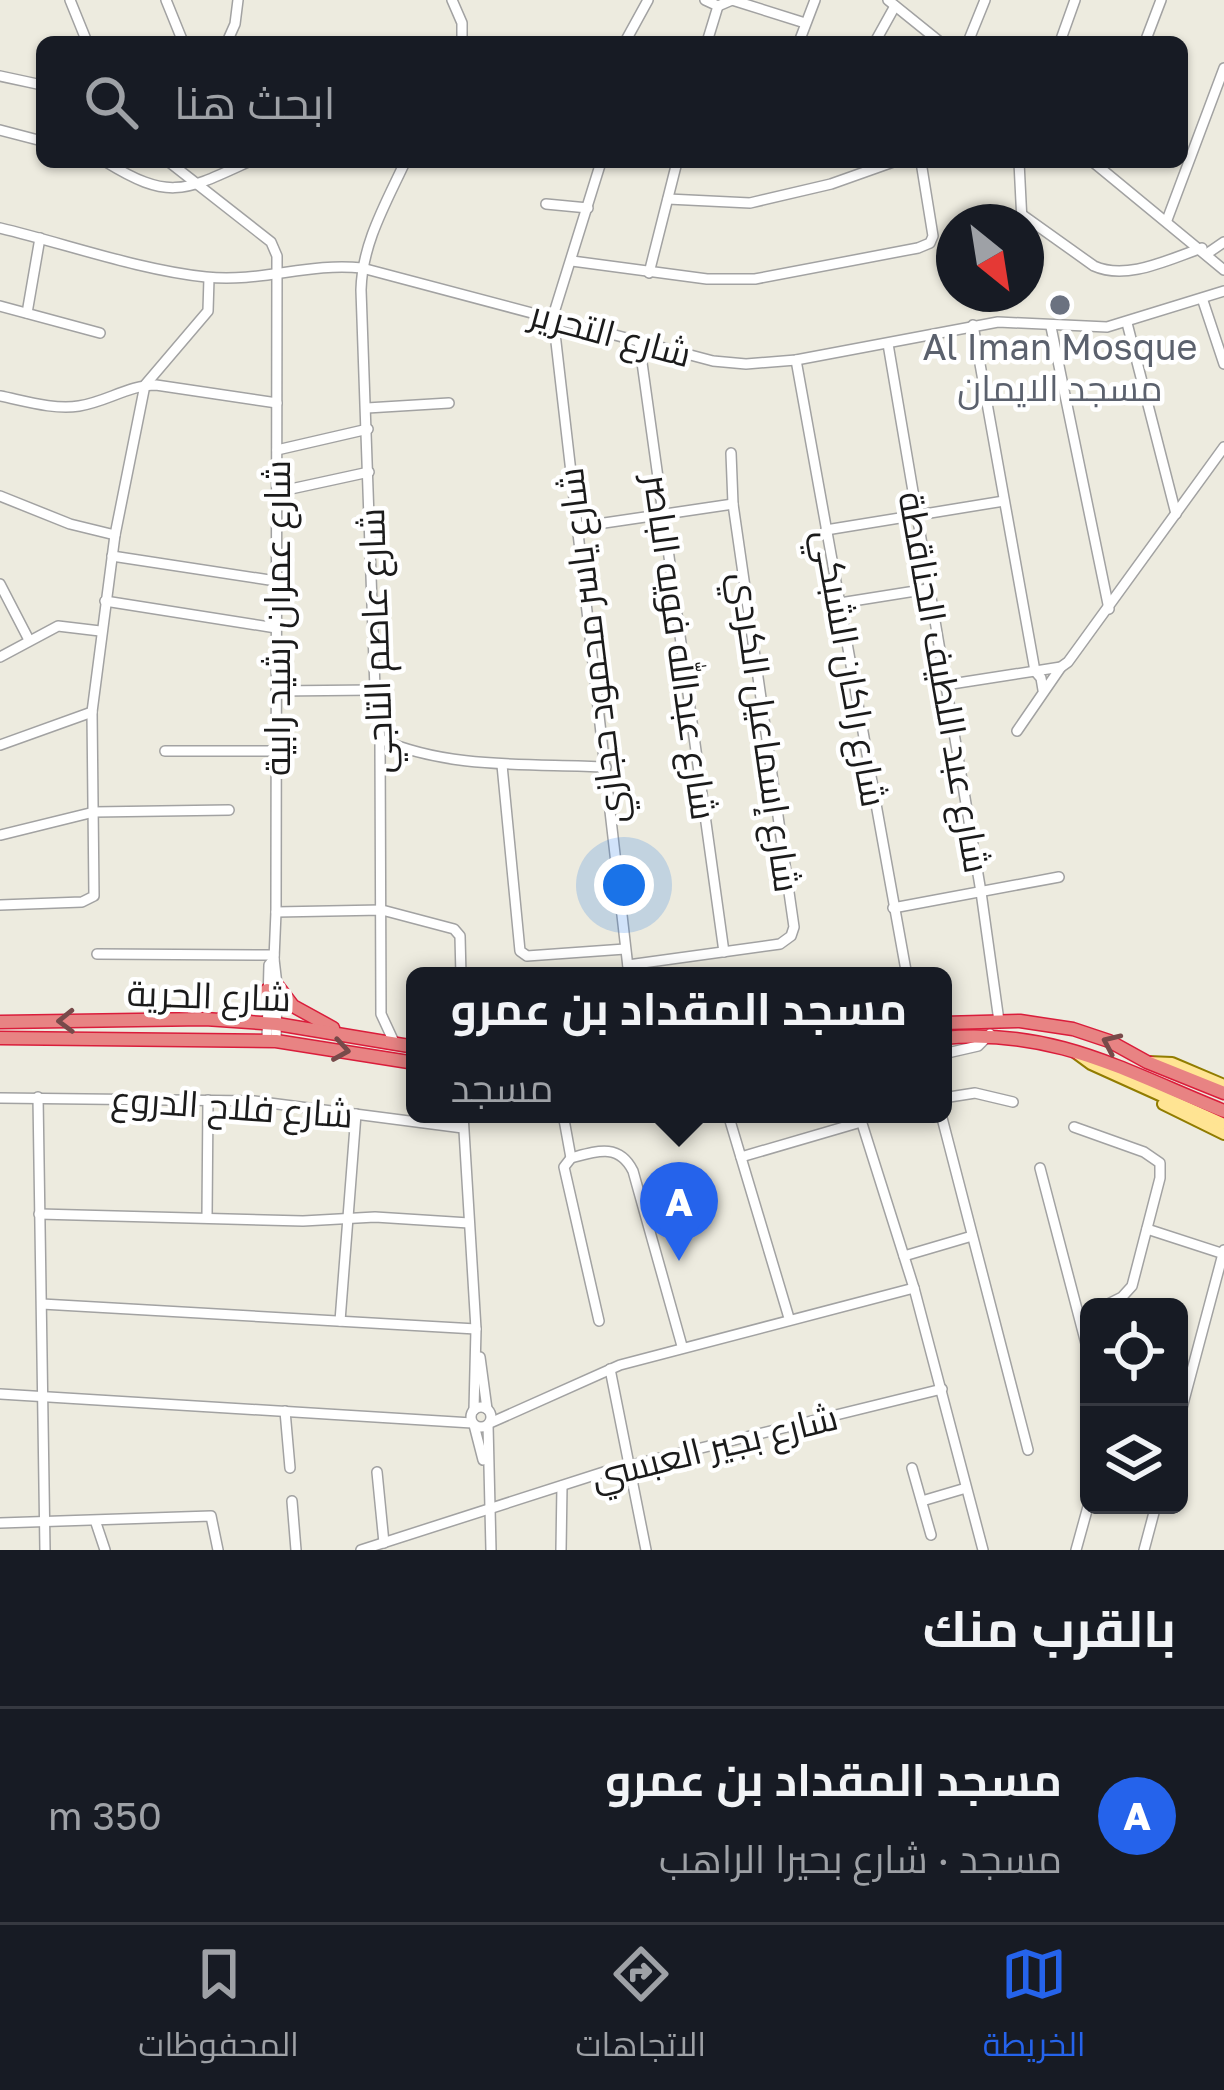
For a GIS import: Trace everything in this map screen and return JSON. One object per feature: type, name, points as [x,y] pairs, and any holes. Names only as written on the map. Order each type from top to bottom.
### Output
[{"type":"highway","points":[[205,1019],[245,1011],[272,987],[293,1006],[346,1034]]},
{"type":"highway","name":"شارع الحرية","points":[[0,1022],[205,1019],[406,1044]]},
{"type":"highway","points":[[952,1023],[999,1021],[1081,1031],[1147,1062],[1224,1089]]},
{"type":"highway","points":[[952,1037],[990,1034],[1040,1040],[1224,1112]]},
{"type":"highway","name":"شارع الحرية","points":[[0,1038],[272,1041],[406,1062]]},
{"type":"main road","points":[[1074,1050],[1084,1060],[1224,1124]]},
{"type":"main road","points":[[1141,1088],[1157,1101],[1224,1134]]},
{"type":"street","points":[[70,0],[84,36]]},
{"type":"street","points":[[166,0],[181,36]]},
{"type":"street","points":[[230,36],[238,0]]},
{"type":"street","points":[[452,0],[462,23],[461,36]]},
{"type":"street","points":[[628,36],[648,0]]},
{"type":"street","points":[[705,0],[718,6],[732,1],[805,23]]},
{"type":"street","points":[[802,36],[814,0]]},
{"type":"street","points":[[970,36],[985,0]]},
{"type":"street","points":[[1062,36],[1075,0]]},
{"type":"street","points":[[1147,36],[1161,0]]},
{"type":"street","points":[[877,36],[891,3],[932,36]]},
{"type":"street","points":[[709,36],[718,6]]},
{"type":"street","points":[[1188,164],[1224,68]]},
{"type":"street","points":[[0,76],[36,84]]},
{"type":"street","points":[[0,130],[36,139]]},
{"type":"street","points":[[116,168],[146,185],[182,188],[234,168]]},
{"type":"street","points":[[177,168],[271,242],[278,276]]},
{"type":"street","points":[[362,268],[403,168]]},
{"type":"street","points":[[553,316],[599,168]]},
{"type":"street","points":[[649,273],[676,168]]},
{"type":"street","points":[[668,199],[750,203],[876,168]]},
{"type":"street","points":[[572,262],[649,273],[755,279],[919,248],[933,236],[922,168]]},
{"type":"street","points":[[1019,168],[1021,204]]},
{"type":"street","points":[[1102,168],[1224,270]]},
{"type":"street","points":[[1167,220],[1186,168]]},
{"type":"street","points":[[546,204],[588,208]]},
{"type":"street","name":"شارع التحرير","points":[[0,228],[209,278],[278,276],[313,266],[362,268],[713,361],[746,364],[796,360],[1012,321],[1090,329],[1127,323],[1224,291]]},
{"type":"street","points":[[1044,232],[1108,271],[1128,271],[1224,242]]},
{"type":"street","points":[[27,313],[40,238]]},
{"type":"street","name":"شارع عاصم التاجي","points":[[362,268],[374,690],[380,739],[381,1014],[394,1042]]},
{"type":"street","name":"شارع عمران رشيد رابية","points":[[272,1041],[278,276]]},
{"type":"street","points":[[0,905],[90,900],[95,888],[92,712],[115,535],[145,385],[208,311],[209,278]]},
{"type":"street","points":[[1203,301],[1224,364]]},
{"type":"street","points":[[0,306],[100,333]]},
{"type":"street","name":"شارع ياسر محمود حجازي","points":[[553,316],[628,967]]},
{"type":"street","points":[[1127,323],[1176,514]]},
{"type":"street","points":[[973,326],[1035,671],[1043,690]]},
{"type":"street","points":[[1051,327],[1109,609]]},
{"type":"street","name":"شارع عبدالله فويه الباصر","points":[[639,341],[724,952]]},
{"type":"street","name":"شارع عبد اللطيف الحناقطة","points":[[888,344],[999,1021]]},
{"type":"street","name":"شارع راكان الشبكي","points":[[796,360],[905,967]]},
{"type":"street","points":[[0,396],[81,406],[145,385],[277,403]]},
{"type":"street","points":[[367,408],[449,403]]},
{"type":"street","points":[[277,450],[368,430]]},
{"type":"street","points":[[1017,730],[1060,667],[1081,650],[1224,446]]},
{"type":"street","name":"شارع إسماعيل الكردي","points":[[644,967],[779,944],[790,937],[794,927],[733,504],[731,453]]},
{"type":"street","points":[[277,492],[369,472]]},
{"type":"street","points":[[0,496],[70,524],[115,535]]},
{"type":"street","points":[[826,530],[1004,501]]},
{"type":"street","points":[[577,527],[733,504]]},
{"type":"street","points":[[112,556],[277,581]]},
{"type":"street","points":[[0,584],[29,640]]},
{"type":"street","points":[[839,604],[928,589]]},
{"type":"street","points":[[105,601],[276,628]]},
{"type":"street","points":[[0,657],[63,625],[100,631]]},
{"type":"street","points":[[945,685],[1060,667]]},
{"type":"street","points":[[276,692],[374,690]]},
{"type":"street","points":[[0,745],[92,712]]},
{"type":"street","points":[[380,739],[430,756],[502,765],[606,767]]},
{"type":"street","points":[[165,751],[275,751]]},
{"type":"street","points":[[502,765],[520,951],[527,956],[625,949]]},
{"type":"street","points":[[1,835],[94,812],[229,810]]},
{"type":"street","points":[[893,908],[1059,878]]},
{"type":"street","points":[[276,912],[382,910],[458,932],[460,967]]},
{"type":"street","points":[[98,954],[274,957]]},
{"type":"street","points":[[365,1037],[381,1014]]},
{"type":"street","points":[[952,1052],[978,1046],[990,1034]]},
{"type":"street","points":[[952,1097],[975,1093],[1013,1102]]},
{"type":"street","points":[[38,1097],[45,1550]]},
{"type":"street","name":"شارع فلاح الدروع","points":[[0,1098],[298,1105],[406,1121]]},
{"type":"street","points":[[207,1216],[208,1100]]},
{"type":"street","points":[[340,1321],[356,1114]]},
{"type":"street","name":"شارع فلاح الدروع","points":[[420,1123],[463,1129]]},
{"type":"street","points":[[463,1123],[476,1329],[473,1417],[486,1472]]},
{"type":"street","points":[[565,1123],[571,1158],[564,1172],[599,1321]]},
{"type":"street","points":[[731,1123],[789,1318]]},
{"type":"street","points":[[741,1156],[844,1123]]},
{"type":"street","points":[[862,1123],[914,1288],[983,1550]]},
{"type":"street","points":[[943,1123],[1028,1450]]},
{"type":"street","points":[[1074,1127],[1157,1159],[1160,1178],[1148,1229],[1132,1286],[1120,1298]]},
{"type":"street","points":[[571,1158],[614,1151],[626,1157],[682,1346]]},
{"type":"street","points":[[1040,1168],[1080,1300]]},
{"type":"street","points":[[39,1214],[375,1217],[469,1223]]},
{"type":"street","points":[[1148,1229],[1224,1252],[1182,1406]]},
{"type":"street","points":[[904,1256],[972,1235]]},
{"type":"street","points":[[0,1394],[488,1417],[682,1346],[914,1288]]},
{"type":"street","points":[[42,1304],[476,1329]]},
{"type":"street","points":[[476,1346],[488,1417],[490,1550]]},
{"type":"street","points":[[610,1369],[646,1550]]},
{"type":"street","name":"شارع بجير العبسي","points":[[361,1550],[630,1466],[942,1389]]},
{"type":"street","points":[[285,1411],[290,1468]]},
{"type":"street","points":[[473,1417],[488,1417]]},
{"type":"street","points":[[912,1468],[931,1535]]},
{"type":"street","points":[[377,1472],[384,1543]]},
{"type":"street","points":[[561,1550],[562,1486]]},
{"type":"street","points":[[922,1502],[966,1488]]},
{"type":"street","points":[[292,1501],[296,1550]]},
{"type":"street","points":[[1076,1550],[1086,1514]]},
{"type":"street","points":[[1144,1550],[1154,1514]]},
{"type":"street","points":[[0,1523],[211,1516],[218,1550]]},
{"type":"street","points":[[96,1522],[105,1550]]},
{"type":"place","name":"Al Iman Mosque مسجد الايمان","points":[[1060,305]]},
{"type":"place","name":"مسجد المقداد بن عمرو","points":[[679,1261]]}]
